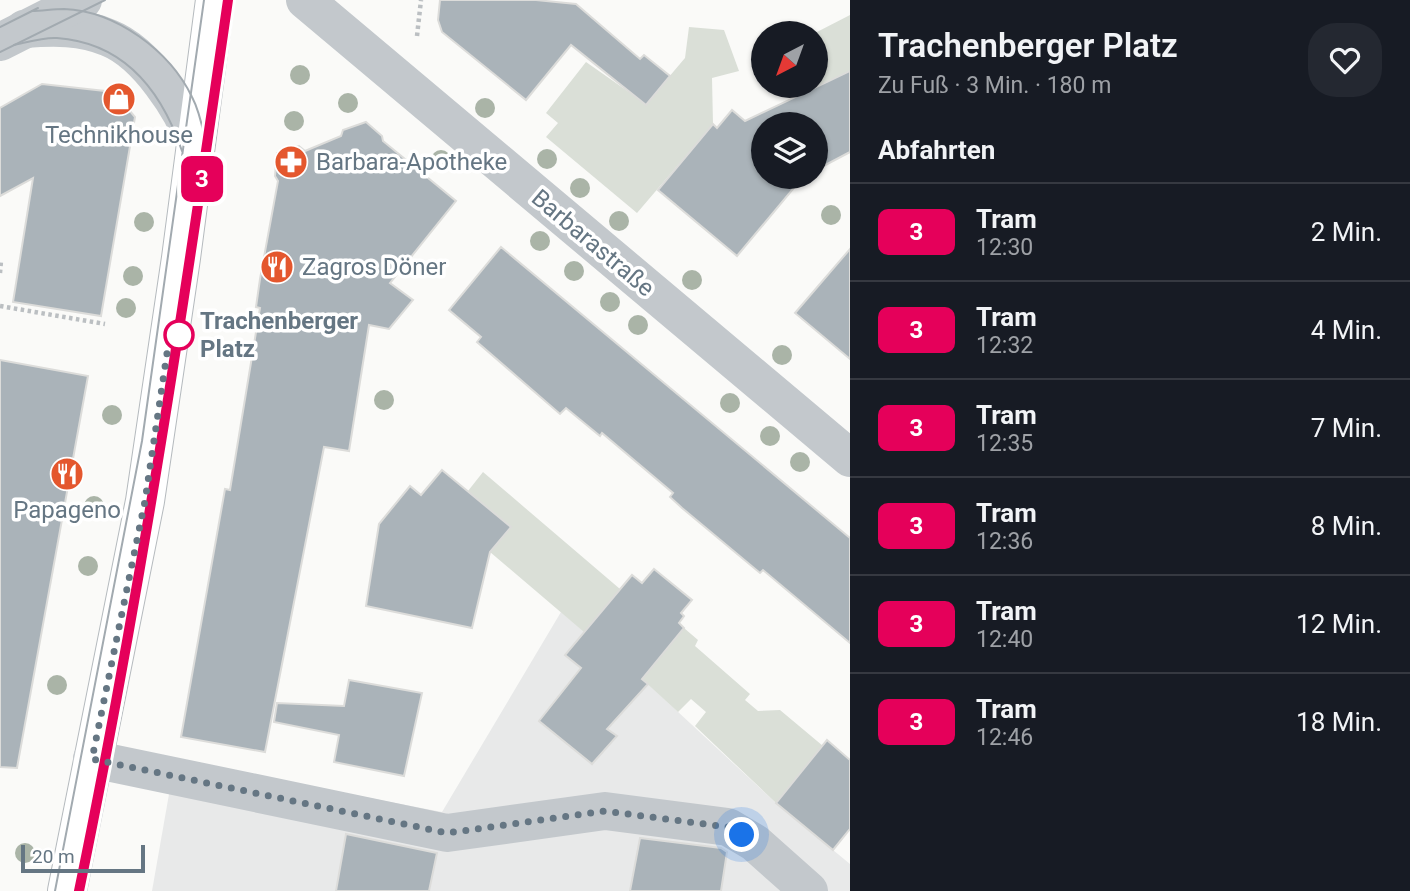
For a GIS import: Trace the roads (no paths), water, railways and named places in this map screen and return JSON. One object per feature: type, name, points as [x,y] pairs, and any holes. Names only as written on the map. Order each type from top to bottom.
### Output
[{"type":"main road","points":[[67,891],[145,501],[215,0]]},
{"type":"street","points":[[12,36],[83,0]]},
{"type":"street","name":"Barbarastraße","points":[[308,3],[850,458]]},
{"type":"street","points":[[12,36],[52,27],[111,38],[156,75],[188,123],[195,144]]},
{"type":"street","points":[[92,759],[447,833],[605,811],[728,827],[755,843],[809,891]]},
{"type":"tram line","points":[[0,52],[105,0]]},
{"type":"tram line","points":[[55,891],[142,441],[204,0]]},
{"type":"tram line","points":[[79,891],[130,639],[164,436],[228,0]]},
{"type":"tram line","name":"3","points":[[79,891],[130,639],[164,436],[228,0]]},
{"type":"tram line","points":[[0,27],[38,8]]},
{"type":"tram line","points":[[32,11],[84,11],[103,17],[139,36],[156,49],[182,80],[197,107],[205,139]]},
{"type":"tram line","points":[[14,45],[57,38],[102,49],[121,60],[138,74],[152,91],[164,109],[182,151]]},
{"type":"place","name":"Technikhouse","points":[[119,99]]},
{"type":"place","name":"Barbara-Apotheke","points":[[291,162]]},
{"type":"place","name":"Zagros Döner","points":[[277,267]]},
{"type":"place","name":"Trachenberger Platz","points":[[179,335]]},
{"type":"place","name":"Papageno","points":[[67,474]]}]
